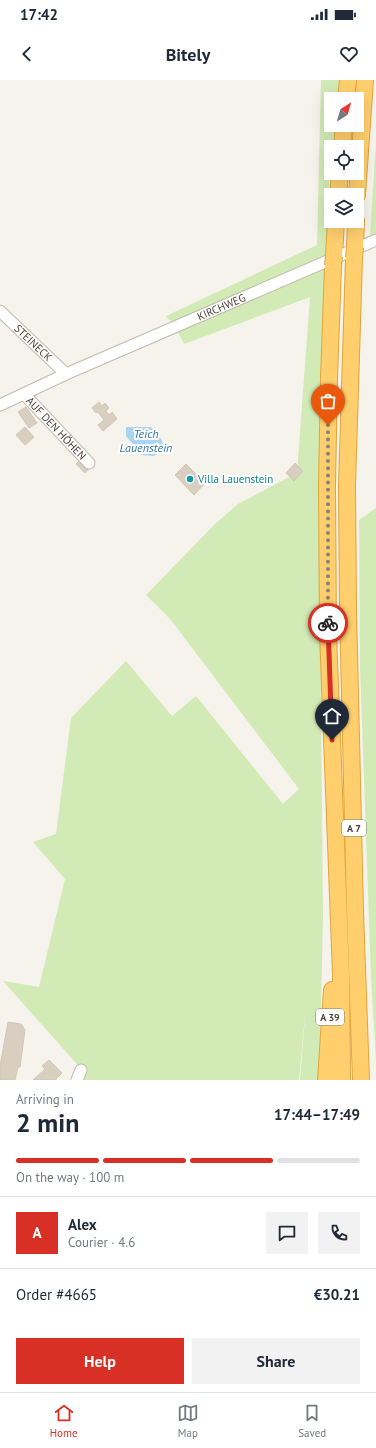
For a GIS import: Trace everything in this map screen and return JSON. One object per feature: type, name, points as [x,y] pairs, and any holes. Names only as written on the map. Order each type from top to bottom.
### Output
[{"type":"highway","points":[[347,92],[348,80]]},
{"type":"highway","points":[[357,188],[365,80]]},
{"type":"highway","name":"A 7","points":[[335,228],[329,378],[327,486],[328,633],[340,956],[342,1080]]},
{"type":"highway","name":"A 7","points":[[356,228],[347,485],[355,911],[361,1080]]},
{"type":"highway","name":"A 39","points":[[326,1080],[333,975],[340,956]]},
{"type":"street","name":"KIRCHWEG","points":[[66,374],[376,240]]},
{"type":"street","name":"STEINECK","points":[[0,311],[66,374]]},
{"type":"street","name":"AUF DEN HÖHEN","points":[[0,405],[66,374]]},
{"type":"street","name":"AUF DEN HÖHEN","points":[[24,394],[89,463]]},
{"type":"green space","points":[[321,80],[339,80],[338,92],[324,92],[324,132],[334,132],[334,140],[324,140],[324,180],[329,180],[329,188],[324,188],[324,228],[327,228],[319,488],[323,916],[318,1080],[300,1080],[306,1004],[299,1080],[82,1080],[84,1078],[76,1063],[3,981],[39,987],[65,879],[33,842],[56,834],[71,718],[126,661],[172,716],[196,696],[283,804],[299,789],[171,620],[146,595],[214,525],[238,504],[297,473],[310,297],[184,344],[175,327],[166,316],[317,245]]},
{"type":"green space","points":[[376,141],[376,234],[370,236]]},
{"type":"green space","points":[[376,508],[376,1061],[371,977],[360,666],[359,520]]},
{"type":"water","name":"Teich Lauenstein","points":[[126,427],[151,427],[162,440],[163,448],[154,456],[142,455],[126,436]]},
{"type":"building","points":[[99,402],[102,406],[105,403],[109,408],[106,411],[109,415],[112,412],[117,419],[103,431],[98,425],[104,420],[98,412],[96,413],[92,408]]},
{"type":"building","points":[[26,407],[37,423],[29,428],[18,412]]},
{"type":"building","points":[[25,427],[34,437],[25,445],[16,435]]},
{"type":"building","points":[[81,459],[90,468],[85,473],[76,464]]},
{"type":"building","points":[[295,463],[303,471],[294,481],[286,473]]},
{"type":"building","name":"Villa Lauenstein","points":[[186,464],[205,483],[194,495],[175,475]]},
{"type":"building","points":[[8,1022],[21,1024],[25,1030],[20,1067],[18,1067],[15,1080],[0,1080],[0,1066]]},
{"type":"building","points":[[49,1060],[62,1073],[56,1080],[33,1080],[45,1069],[42,1066]]},
{"type":"way so far","points":[[328,425],[328,623]]},
{"type":"place","name":"Villa Lauenstein","points":[[190,479]]},
{"type":"route","points":[[328,623],[332,740]]}]
